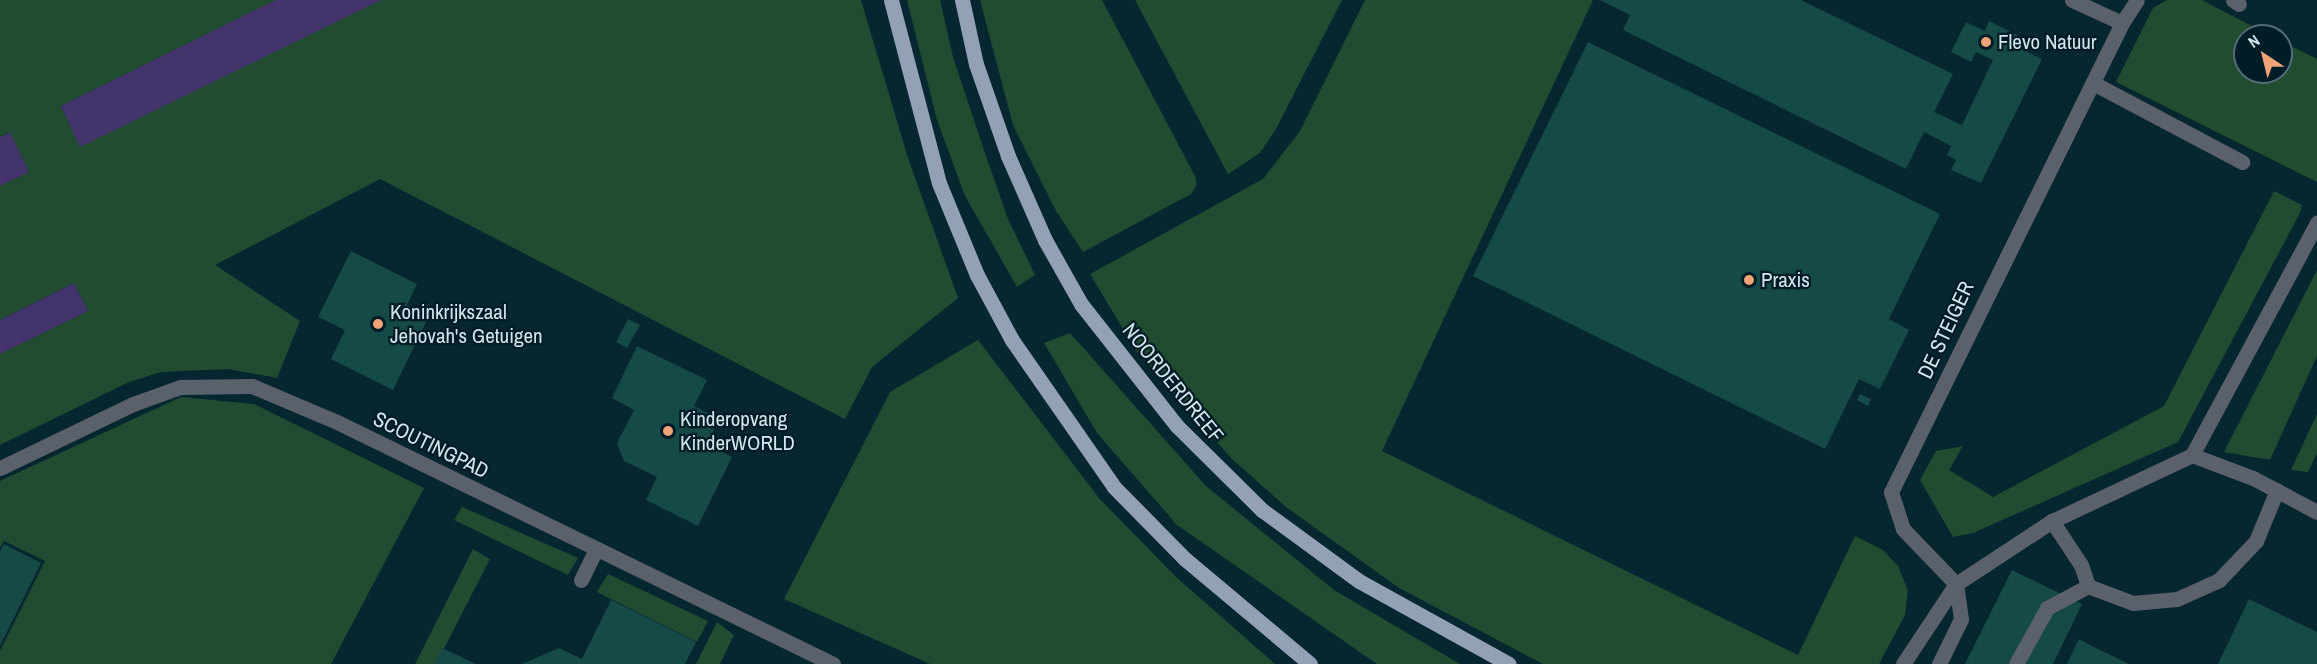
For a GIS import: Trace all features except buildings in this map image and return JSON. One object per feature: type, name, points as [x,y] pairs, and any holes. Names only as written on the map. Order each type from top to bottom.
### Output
[{"type":"main road","points":[[891,0],[939,183],[977,275],[1012,340],[1114,487],[1185,558],[1310,664]]},
{"type":"main road","name":"NOORDERDREEF","points":[[962,0],[976,64],[1004,146],[1045,240],[1081,304],[1178,426],[1262,510],[1359,581],[1509,664]]},
{"type":"street","points":[[2072,0],[2122,23]]},
{"type":"street","name":"DE STEIGER","points":[[1956,584],[1903,529],[1891,492],[2122,23],[2137,0]]},
{"type":"street","points":[[2093,83],[2242,162]]},
{"type":"street","points":[[1904,664],[1956,584],[2052,522],[2192,455],[2317,223]]},
{"type":"street","name":"SCOUTINGPAD","points":[[0,468],[133,404],[180,387],[252,386],[833,664]]},
{"type":"street","points":[[2192,455],[2277,490],[2317,512]]},
{"type":"street","points":[[2016,664],[2047,608],[2088,586],[2133,603],[2177,599],[2219,580],[2256,541],[2277,490]]},
{"type":"street","points":[[2052,522],[2081,565],[2088,586]]},
{"type":"street","points":[[581,580],[596,549]]},
{"type":"street","points":[[1939,664],[1961,619],[1956,584]]},
{"type":"green space","points":[[0,0],[276,0],[61,106],[80,146],[381,0],[861,0],[908,158],[958,298],[872,367],[845,419],[380,179],[215,265],[300,321],[277,378],[228,369],[161,372],[129,382],[0,445],[0,354],[88,311],[74,283],[0,320],[0,186],[29,172],[9,132],[0,137]]},
{"type":"green space","points":[[907,0],[940,0],[953,57],[986,156],[1008,219],[1035,275],[1017,287],[965,196],[937,120]]},
{"type":"green space","points":[[980,0],[1102,0],[1195,176],[1197,185],[1191,194],[1083,252],[1056,211],[1013,125]]},
{"type":"green space","points":[[1135,0],[1342,0],[1276,129],[1260,153],[1228,174]]},
{"type":"green space","points":[[1365,0],[1593,0],[1382,451],[1798,655],[1855,536],[1883,550],[1898,566],[1908,590],[1905,615],[1879,664],[1543,664],[1399,588],[1286,507],[1232,459],[1137,352],[1090,274],[1263,179],[1300,131]]},
{"type":"green space","points":[[2167,0],[2202,0],[2248,24],[2233,24],[2233,84],[2293,84],[2293,47],[2317,59],[2317,182],[2116,82],[2153,8]]},
{"type":"green space","points":[[2274,191],[2302,205],[2300,213],[2178,442],[1973,533],[1953,537],[1920,480],[1936,451],[1963,446],[1949,470],[1993,497],[2164,406]]},
{"type":"green space","points":[[2317,270],[2317,356],[2270,460],[2224,452]]},
{"type":"green space","points":[[1070,333],[1206,486],[1334,590],[1460,664],[1377,664],[1177,525],[1097,433],[1044,343]]},
{"type":"green space","points":[[978,340],[1099,498],[1176,577],[1275,664],[930,664],[784,599],[890,392]]},
{"type":"green space","points":[[181,397],[254,404],[424,488],[331,664],[0,664],[0,651],[45,561],[4,541],[0,548],[0,481]]},
{"type":"green space","points":[[2317,414],[2317,453],[2308,472],[2291,470]]},
{"type":"green space","points":[[462,507],[578,558],[568,575],[454,520]]},
{"type":"green space","points":[[473,549],[490,559],[436,664],[415,664]]},
{"type":"green space","points":[[608,574],[708,621],[697,642],[597,592]]},
{"type":"green space","points":[[717,622],[734,635],[720,664],[696,664]]},
{"type":"shaded area","points":[[276,0],[381,0],[80,147],[61,106]]},
{"type":"shaded area","points":[[10,132],[29,172],[0,186],[0,137]]},
{"type":"shaded area","points":[[74,283],[88,311],[0,354],[0,320]]},
{"type":"place","name":"Flevo Natuur","points":[[1986,42]]},
{"type":"place","name":"Praxis","points":[[1749,280]]},
{"type":"place","name":"Koninkrijkszaal Jehovah's Getuigen","points":[[378,324]]},
{"type":"place","name":"Kinderopvang KinderWORLD","points":[[668,431]]}]
